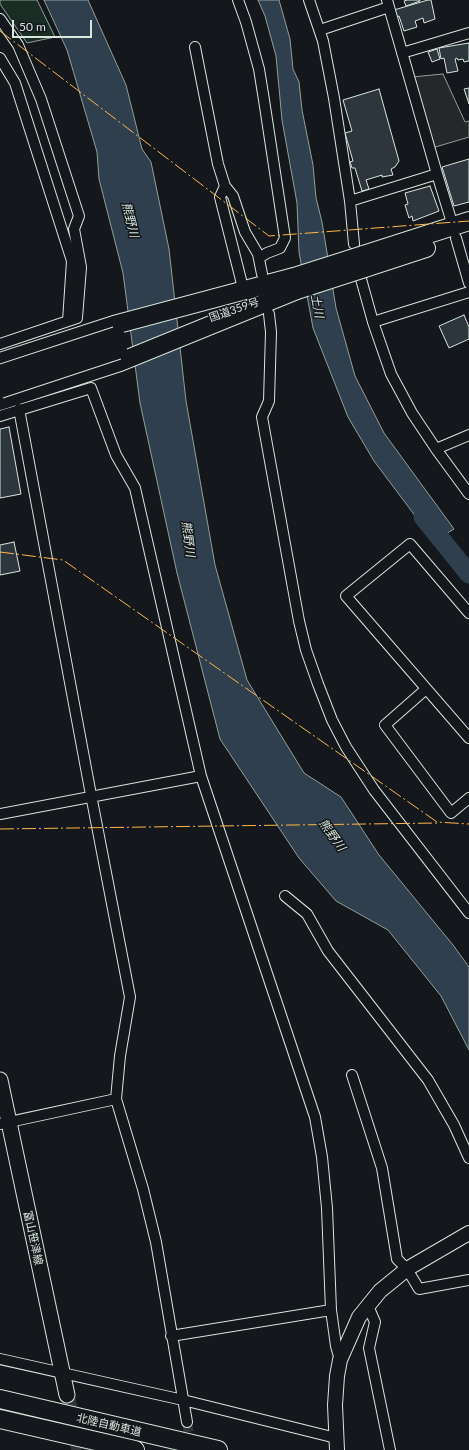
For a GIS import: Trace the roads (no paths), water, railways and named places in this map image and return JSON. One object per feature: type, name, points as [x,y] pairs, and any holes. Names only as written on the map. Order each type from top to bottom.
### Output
[{"type":"highway","points":[[0,362],[114,325],[238,299],[296,283],[462,230]]},
{"type":"highway","points":[[0,401],[120,362],[238,299]]},
{"type":"highway","name":"国道359号","points":[[0,374],[238,299]]},
{"type":"highway","name":"国道359号","points":[[0,389],[238,299]]},
{"type":"highway","name":"北陸自動車道","points":[[0,1399],[218,1450]]},
{"type":"highway","name":"北陸自動車道","points":[[0,1419],[135,1450]]},
{"type":"main road","name":"富山笹津線","points":[[0,1080],[4,1123],[68,1395]]},
{"type":"street","points":[[238,0],[246,22],[259,69],[285,238],[280,248],[266,253],[259,258]]},
{"type":"street","points":[[309,0],[320,30],[334,98],[350,200],[373,322],[391,374],[412,413],[469,494]]},
{"type":"street","points":[[320,30],[388,4],[436,174],[462,230],[469,283]]},
{"type":"street","points":[[0,19],[18,46],[41,99],[79,216],[74,229],[81,267],[77,318],[0,344]]},
{"type":"street","points":[[402,52],[469,33]]},
{"type":"street","points":[[195,47],[218,164],[225,186],[233,196],[245,232],[258,254],[262,274]]},
{"type":"street","points":[[0,58],[15,83],[72,261],[68,321]]},
{"type":"street","points":[[350,200],[436,174]]},
{"type":"street","points":[[225,186],[220,198],[238,299]]},
{"type":"street","points":[[373,322],[469,292]]},
{"type":"street","points":[[269,314],[271,332],[269,401],[262,417],[306,650],[332,720],[346,747],[374,790],[469,913]]},
{"type":"street","points":[[0,416],[91,388],[116,455],[135,488],[201,776],[315,1117],[322,1157],[327,1208],[331,1310],[336,1346],[340,1360]]},
{"type":"street","points":[[19,409],[130,997],[120,1056],[116,1099],[143,1189],[156,1242],[187,1422]]},
{"type":"street","points":[[436,449],[469,435]]},
{"type":"street","points":[[469,613],[410,544],[346,596],[469,738]]},
{"type":"street","points":[[426,689],[385,725],[451,813],[469,798]]},
{"type":"street","points":[[0,814],[91,795],[201,776]]},
{"type":"street","points":[[285,896],[307,914],[328,951],[428,1080],[454,1125],[469,1158]]},
{"type":"street","points":[[352,1074],[382,1168],[397,1259],[419,1289],[469,1280]]},
{"type":"street","points":[[4,1123],[116,1099]]},
{"type":"street","points":[[0,1359],[183,1400],[336,1444],[337,1376],[340,1360],[360,1317],[380,1291],[406,1270],[469,1233]]},
{"type":"street","points":[[368,1306],[375,1322],[369,1348],[390,1450]]},
{"type":"street","points":[[172,1336],[331,1310]]},
{"type":"water","name":"熊野川","points":[[44,0],[88,0],[126,85],[142,149],[151,162],[169,249],[186,401],[215,565],[247,680],[304,773],[341,797],[379,855],[453,945],[469,967],[469,1050],[441,996],[388,930],[336,901],[299,858],[220,739],[177,573],[140,403],[123,273],[99,179],[97,152],[67,50]]},
{"type":"water","points":[[258,0],[279,0],[290,39],[293,69],[299,82],[302,110],[313,165],[316,198],[322,222],[336,308],[355,376],[384,433],[454,529],[434,541],[374,461],[348,417],[313,328],[299,252],[297,203],[282,120],[276,56],[265,16]]},
{"type":"waterway","name":"土川","points":[[423,517],[469,574]]},
{"type":"tunnel","points":[[67,1395],[79,1450]]},
{"type":"tunnel","points":[[187,1422],[191,1446]]}]
